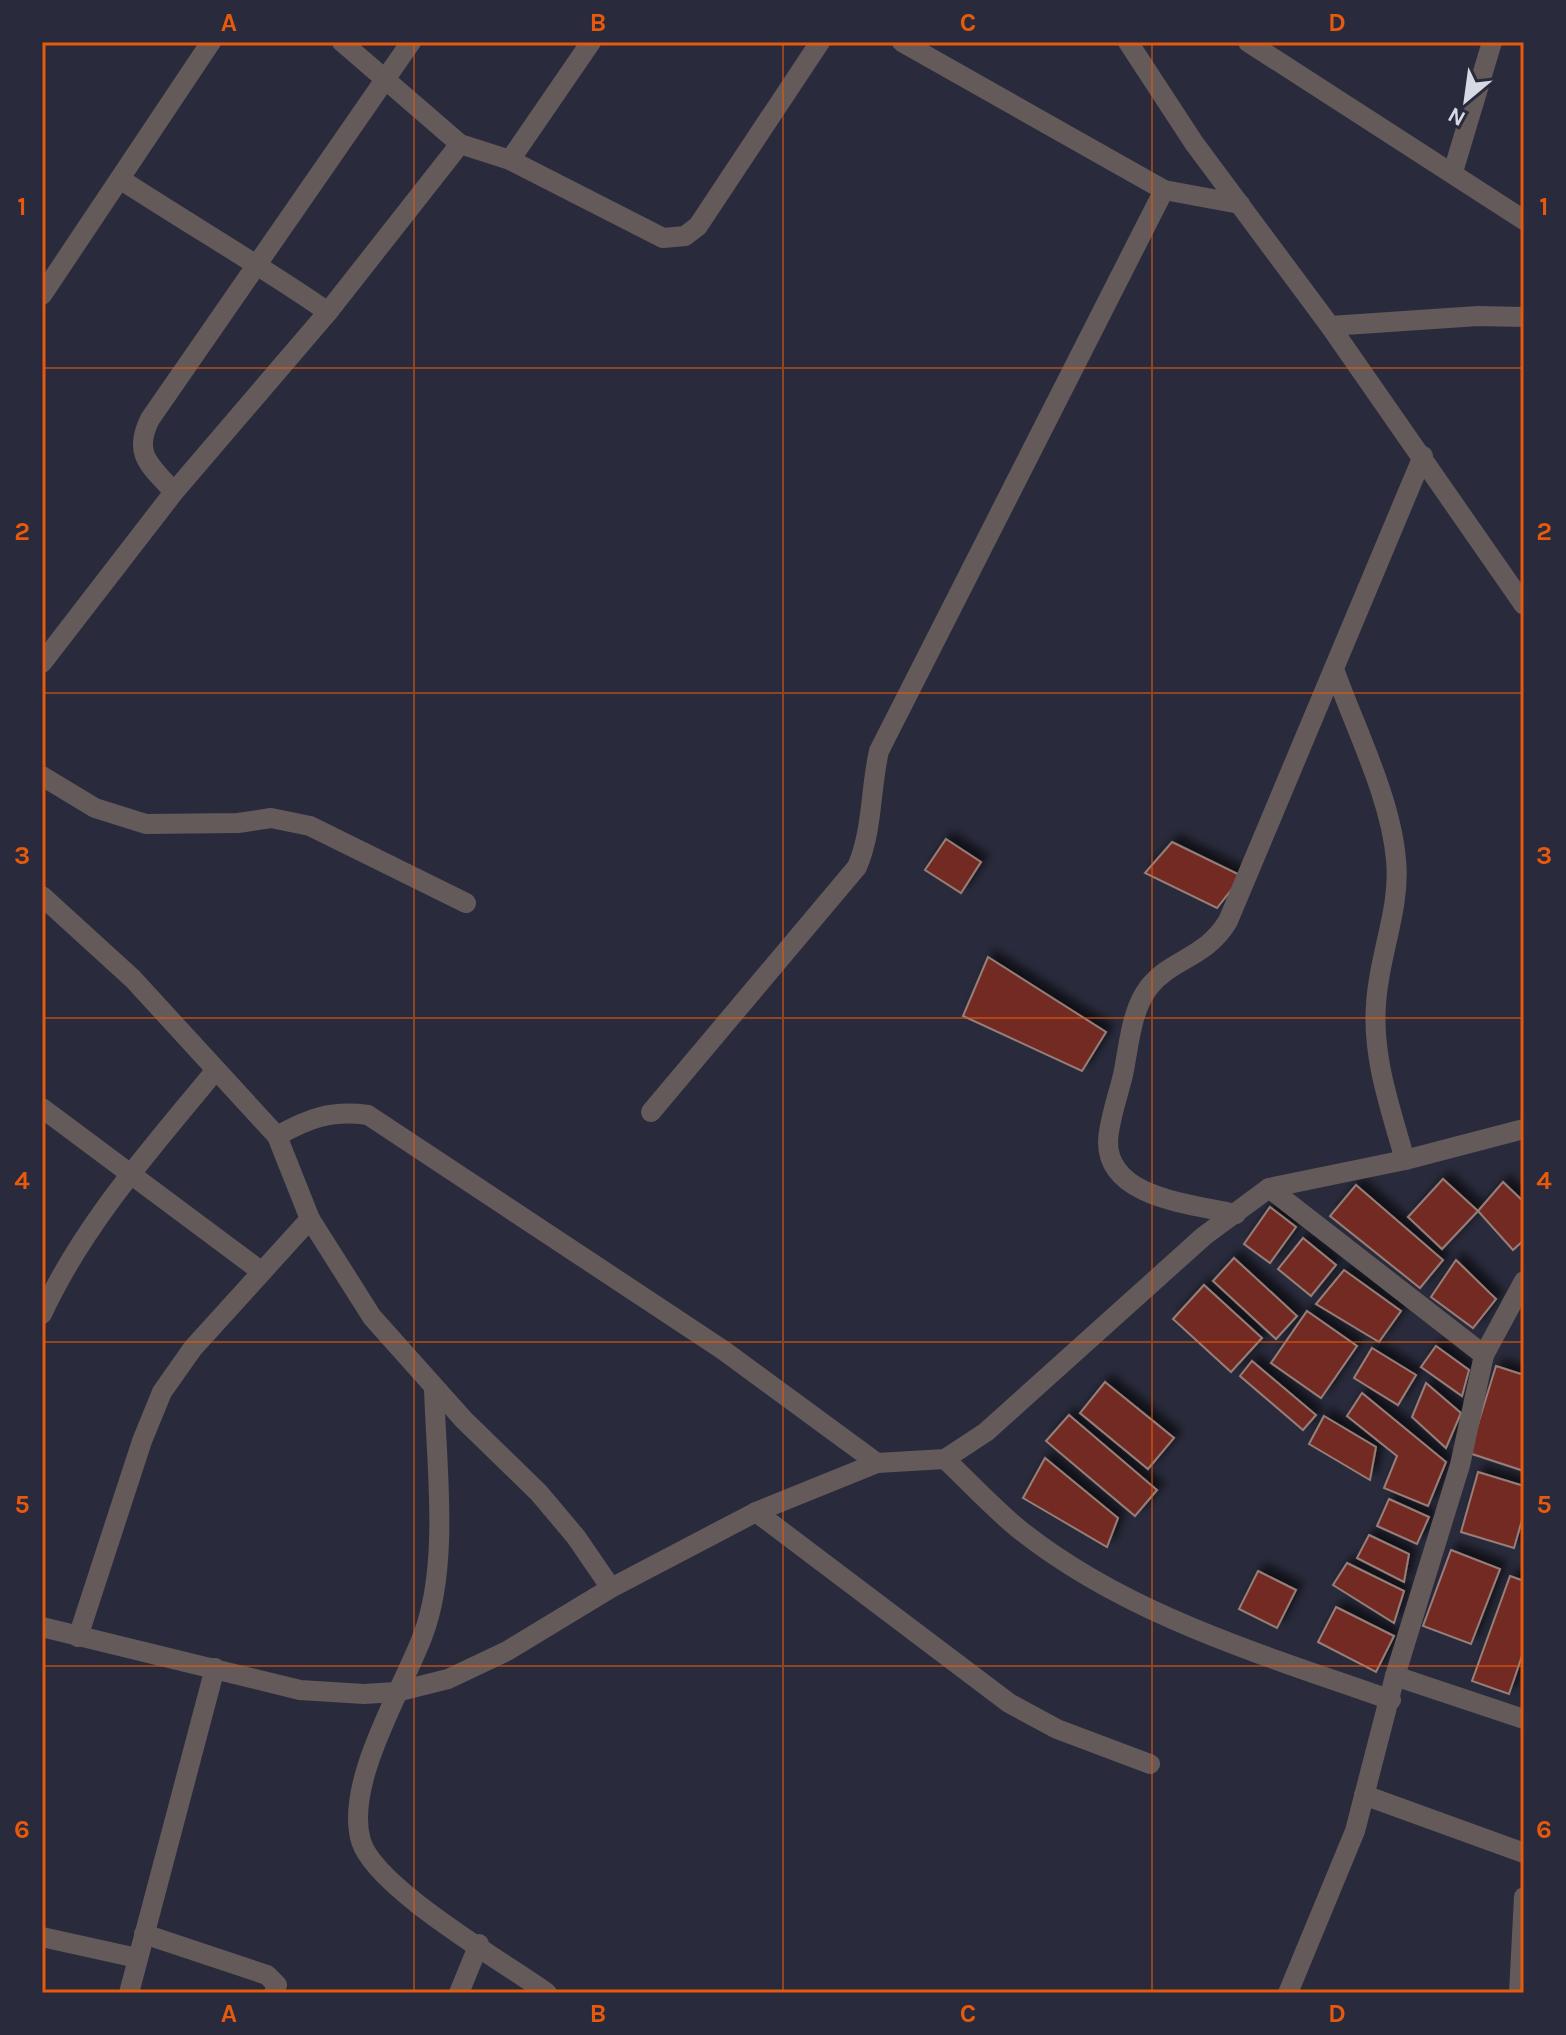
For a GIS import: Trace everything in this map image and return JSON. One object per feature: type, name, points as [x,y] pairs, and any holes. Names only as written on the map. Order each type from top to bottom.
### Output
[{"type":"street","points":[[42,295],[211,42]]},
{"type":"street","points":[[342,42],[460,144],[510,160],[663,238],[685,236],[698,226],[820,42]]},
{"type":"street","points":[[174,492],[144,458],[142,436],[411,42]]},
{"type":"street","points":[[510,160],[591,42]]},
{"type":"street","points":[[902,42],[1164,190],[1240,204]]},
{"type":"street","points":[[1128,42],[1194,143],[1423,456],[1524,605]]},
{"type":"street","points":[[1248,42],[1524,220]]},
{"type":"street","points":[[1453,172],[1492,42]]},
{"type":"street","points":[[42,663],[174,492],[328,312],[460,144]]},
{"type":"street","points":[[120,179],[186,223],[258,263],[328,312]]},
{"type":"street","points":[[651,1112],[857,867],[870,829],[870,794],[879,751],[1164,190]]},
{"type":"street","points":[[1330,326],[1478,316],[1524,317]]},
{"type":"street","points":[[1236,1214],[1154,1194],[1125,1181],[1112,1163],[1108,1141],[1141,998],[1152,983],[1216,941],[1228,921],[1423,456]]},
{"type":"street","points":[[1334,669],[1387,815],[1397,862],[1392,910],[1375,1004],[1377,1046],[1384,1084],[1405,1160]]},
{"type":"street","points":[[42,776],[95,808],[146,824],[238,823],[271,818],[310,826],[466,903]]},
{"type":"street","points":[[42,896],[133,979],[277,1136],[310,1219],[372,1317],[434,1387],[539,1493],[576,1537],[611,1588]]},
{"type":"street","points":[[42,1314],[99,1215],[215,1071]]},
{"type":"street","points":[[42,1108],[262,1272]]},
{"type":"street","points":[[277,1136],[314,1116],[340,1111],[368,1115],[723,1350],[877,1463]]},
{"type":"street","points":[[42,1627],[300,1690],[364,1694],[396,1692],[448,1679],[507,1651],[611,1588],[756,1512],[877,1463],[945,1459],[986,1432],[1204,1236],[1269,1188],[1405,1160],[1524,1129]]},
{"type":"street","points":[[1269,1188],[1484,1355]]},
{"type":"street","points":[[78,1637],[142,1441],[162,1392],[193,1348],[310,1219]]},
{"type":"street","points":[[1288,1993],[1355,1831],[1395,1676],[1460,1465],[1484,1355],[1524,1281]]},
{"type":"street","points":[[434,1387],[438,1533],[435,1581],[424,1634],[396,1692],[358,1799],[361,1842],[384,1875],[436,1917],[547,1993]]},
{"type":"street","points":[[945,1459],[1021,1531],[1099,1583],[1203,1634],[1391,1700]]},
{"type":"street","points":[[756,1512],[1009,1703],[1057,1729],[1150,1764]]},
{"type":"street","points":[[129,1993],[215,1668]]},
{"type":"street","points":[[1395,1676],[1524,1719]]},
{"type":"street","points":[[1364,1795],[1524,1853]]},
{"type":"street","points":[[1519,1993],[1524,1897]]},
{"type":"street","points":[[144,1934],[267,1975],[277,1985],[274,1993]]},
{"type":"street","points":[[42,1937],[137,1958]]},
{"type":"street","points":[[459,1993],[479,1944]]},
{"type":"building","points":[[946,839],[981,862],[961,893],[925,870]]},
{"type":"building","points":[[1172,842],[1242,876],[1217,908],[1145,873]]},
{"type":"building","points":[[988,957],[1106,1032],[1082,1071],[963,1016]]},
{"type":"building","points":[[1443,1179],[1478,1211],[1442,1249],[1408,1217]]},
{"type":"building","points":[[1503,1182],[1524,1202],[1524,1240],[1513,1250],[1478,1211]]},
{"type":"building","points":[[1356,1185],[1443,1260],[1420,1288],[1330,1216]]},
{"type":"building","points":[[1270,1207],[1296,1227],[1270,1263],[1244,1244]]},
{"type":"building","points":[[1303,1238],[1336,1265],[1311,1296],[1278,1269]]},
{"type":"building","points":[[1234,1258],[1297,1316],[1276,1339],[1213,1281]]},
{"type":"building","points":[[1456,1260],[1496,1299],[1473,1328],[1431,1297]]},
{"type":"building","points":[[1344,1270],[1401,1311],[1379,1342],[1316,1304]]},
{"type":"building","points":[[1204,1285],[1262,1338],[1231,1372],[1173,1319]]},
{"type":"building","points":[[1307,1311],[1357,1346],[1321,1398],[1271,1363]]},
{"type":"building","points":[[1436,1346],[1469,1370],[1462,1396],[1421,1367]]},
{"type":"building","points":[[1372,1348],[1416,1375],[1398,1405],[1354,1378]]},
{"type":"building","points":[[1252,1361],[1316,1415],[1303,1430],[1240,1376]]},
{"type":"building","points":[[1496,1366],[1524,1375],[1524,1471],[1469,1453]]},
{"type":"building","points":[[1105,1382],[1174,1438],[1148,1469],[1080,1413]]},
{"type":"building","points":[[1426,1383],[1461,1413],[1446,1448],[1412,1417]]},
{"type":"building","points":[[1362,1393],[1446,1462],[1428,1506],[1384,1488],[1397,1456],[1347,1416]]},
{"type":"building","points":[[1069,1415],[1157,1490],[1135,1516],[1046,1441]]},
{"type":"building","points":[[1324,1416],[1376,1447],[1370,1480],[1309,1444]]},
{"type":"building","points":[[1045,1458],[1118,1518],[1107,1547],[1023,1498]]},
{"type":"building","points":[[1478,1472],[1524,1486],[1524,1513],[1514,1548],[1461,1532]]},
{"type":"building","points":[[1389,1499],[1429,1517],[1417,1544],[1377,1526]]},
{"type":"building","points":[[1369,1535],[1409,1554],[1404,1582],[1357,1558]]},
{"type":"building","points":[[1451,1550],[1500,1569],[1471,1644],[1423,1626]]},
{"type":"building","points":[[1347,1563],[1404,1591],[1394,1623],[1333,1585]]},
{"type":"building","points":[[1258,1571],[1296,1590],[1277,1628],[1239,1609]]},
{"type":"building","points":[[1510,1576],[1524,1581],[1524,1650],[1509,1694],[1472,1681]]},
{"type":"building","points":[[1336,1607],[1394,1636],[1376,1672],[1318,1642]]}]
